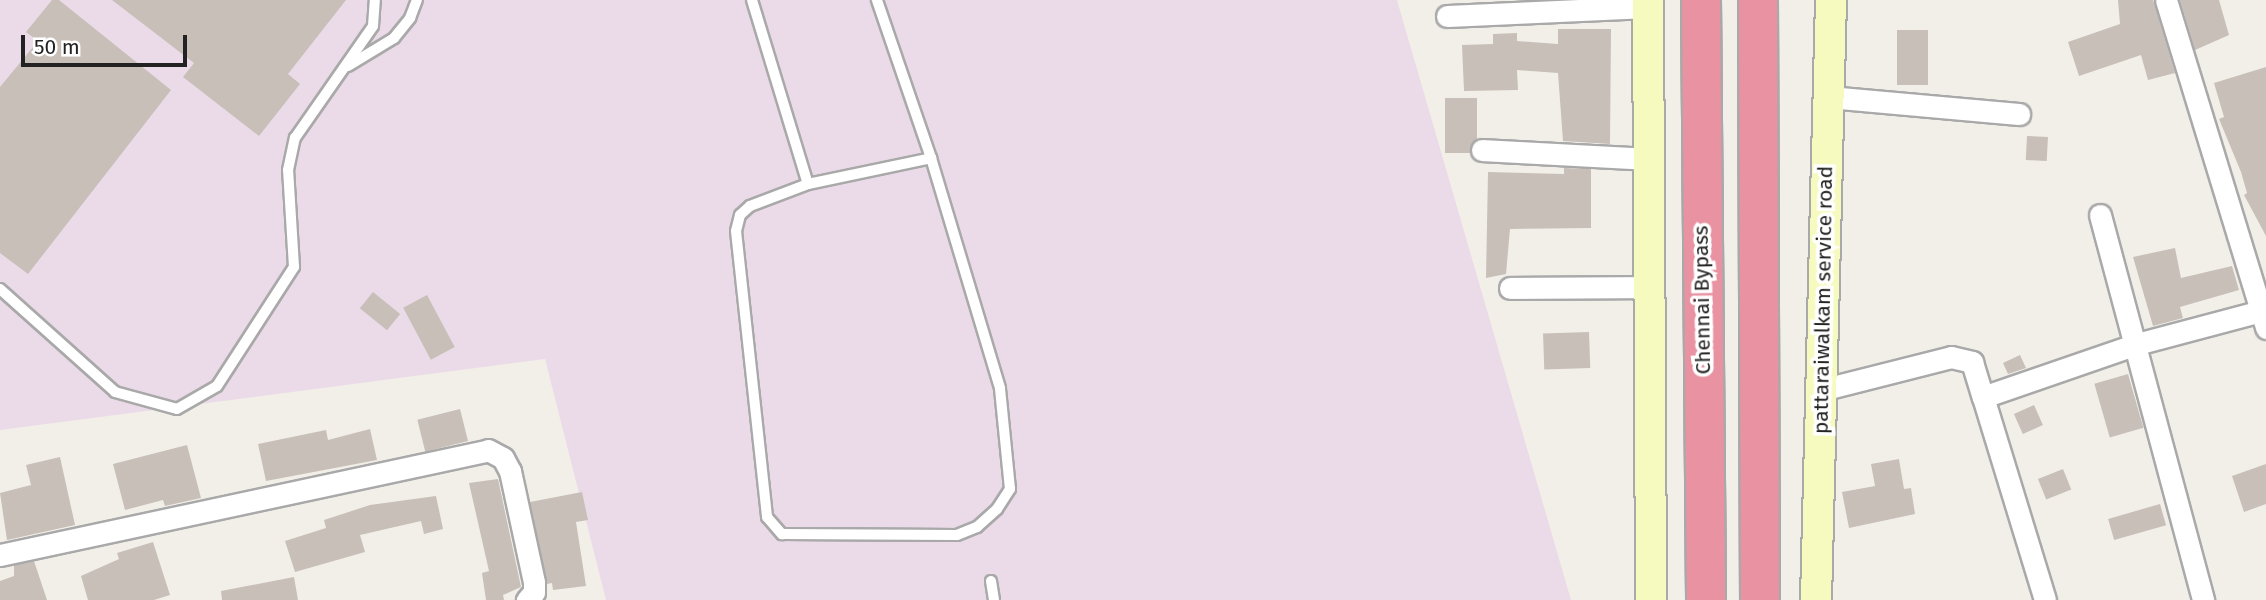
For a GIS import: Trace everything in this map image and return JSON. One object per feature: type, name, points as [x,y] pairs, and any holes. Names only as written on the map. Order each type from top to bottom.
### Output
[{"type":"highway","name":"Chennai Bypass","points":[[1701,0],[1706,600]]},
{"type":"highway","points":[[1758,0],[1760,600]]},
{"type":"street","name":"pattaraiwalkam service road","points":[[1815,600],[1831,0]]},
{"type":"street","points":[[1983,397],[2137,344],[2263,320],[2166,0]]},
{"type":"street","points":[[1447,16],[1648,3],[1651,600]]},
{"type":"street","points":[[1828,97],[2019,114]]},
{"type":"street","points":[[1482,150],[1649,159]]},
{"type":"street","points":[[2100,215],[2137,344],[2203,600]]},
{"type":"street","points":[[1510,288],[1650,287]]},
{"type":"street","points":[[1821,390],[1951,357],[1972,362],[2045,600]]},
{"type":"street","points":[[0,555],[488,450],[503,458],[510,471],[534,582],[534,592],[527,600]]},
{"type":"lane","points":[[0,289],[115,391],[177,409],[217,386],[294,267],[288,170],[295,138],[373,26],[375,0]]},
{"type":"lane","points":[[343,69],[394,38],[410,18],[417,0]]},
{"type":"lane","points":[[752,0],[808,184]]},
{"type":"lane","points":[[877,0],[931,158],[1000,388],[1010,489],[997,509],[977,527],[957,535],[782,534],[766,517],[736,231],[740,215],[757,201],[808,184],[931,158]]},
{"type":"lane","points":[[991,581],[994,600]]},
{"type":"shaded area","points":[[0,0],[1397,0],[1571,600],[606,600],[545,359],[0,430]]},
{"type":"building","points":[[52,0],[59,0],[171,90],[28,274],[0,253],[0,87],[38,41],[26,32]]},
{"type":"building","points":[[112,0],[346,0],[288,74],[300,84],[259,136],[183,77],[194,63]]},
{"type":"building","points":[[2118,0],[2153,0],[2175,73],[2148,80],[2141,55],[2079,76],[2068,42],[2120,24]]},
{"type":"building","points":[[2180,0],[2219,0],[2229,35],[2195,50]]},
{"type":"building","points":[[1558,29],[1611,29],[1610,144],[1563,141],[1558,73],[1517,70],[1518,90],[1464,91],[1462,45],[1493,44],[1493,34],[1517,33],[1517,41],[1558,44]]},
{"type":"building","points":[[1897,30],[1928,30],[1928,85],[1897,85]]},
{"type":"building","points":[[2266,67],[2266,236],[2244,195],[2247,193],[2241,172],[2219,119],[2224,117],[2214,83]]},
{"type":"building","points":[[1445,98],[1477,98],[1477,138],[1470,153],[1445,153]]},
{"type":"building","points":[[2027,136],[2048,137],[2047,161],[2026,160]]},
{"type":"building","points":[[1564,168],[1591,169],[1591,228],[1510,229],[1506,274],[1486,278],[1488,172],[1564,174]]},
{"type":"building","points":[[2175,248],[2181,278],[2232,266],[2239,290],[2180,307],[2183,318],[2153,326],[2133,257]]},
{"type":"building","points":[[373,292],[400,314],[387,330],[360,308]]},
{"type":"building","points":[[427,295],[455,347],[431,360],[403,308]]},
{"type":"building","points":[[1589,332],[1590,368],[1544,370],[1543,334]]},
{"type":"building","points":[[2020,355],[2026,368],[2008,374],[2003,363]]},
{"type":"building","points":[[2128,374],[2143,428],[2110,437],[2094,384]]},
{"type":"building","points":[[2034,405],[2043,425],[2023,434],[2014,414]]},
{"type":"building","points":[[460,409],[468,441],[425,452],[417,420]]},
{"type":"building","points":[[370,429],[377,460],[266,481],[258,444],[326,430],[328,440]]},
{"type":"building","points":[[187,445],[201,498],[165,506],[163,500],[125,510],[113,464]]},
{"type":"building","points":[[60,457],[75,525],[7,540],[0,493],[31,485],[26,465]]},
{"type":"building","points":[[1899,459],[1904,489],[1911,488],[1915,514],[1849,528],[1842,492],[1875,486],[1871,464]]},
{"type":"building","points":[[2266,464],[2266,504],[2244,512],[2232,476]]},
{"type":"building","points":[[2063,469],[2071,489],[2046,500],[2038,479]]},
{"type":"building","points":[[498,479],[521,587],[503,595],[504,600],[486,600],[482,573],[489,571],[469,483]]},
{"type":"building","points":[[582,492],[588,520],[576,522],[586,586],[553,590],[552,583],[547,584],[530,502]]},
{"type":"building","points":[[436,496],[443,529],[424,534],[421,521],[360,535],[365,552],[295,572],[285,541],[326,528],[324,520],[370,505]]},
{"type":"building","points":[[2160,504],[2166,525],[2114,540],[2108,519]]},
{"type":"building","points":[[153,542],[170,595],[154,600],[88,600],[81,576],[119,559],[117,553]]},
{"type":"building","points":[[34,561],[47,600],[0,600],[0,581],[14,576],[14,565]]},
{"type":"building","points":[[294,577],[298,600],[222,600],[221,591]]}]
